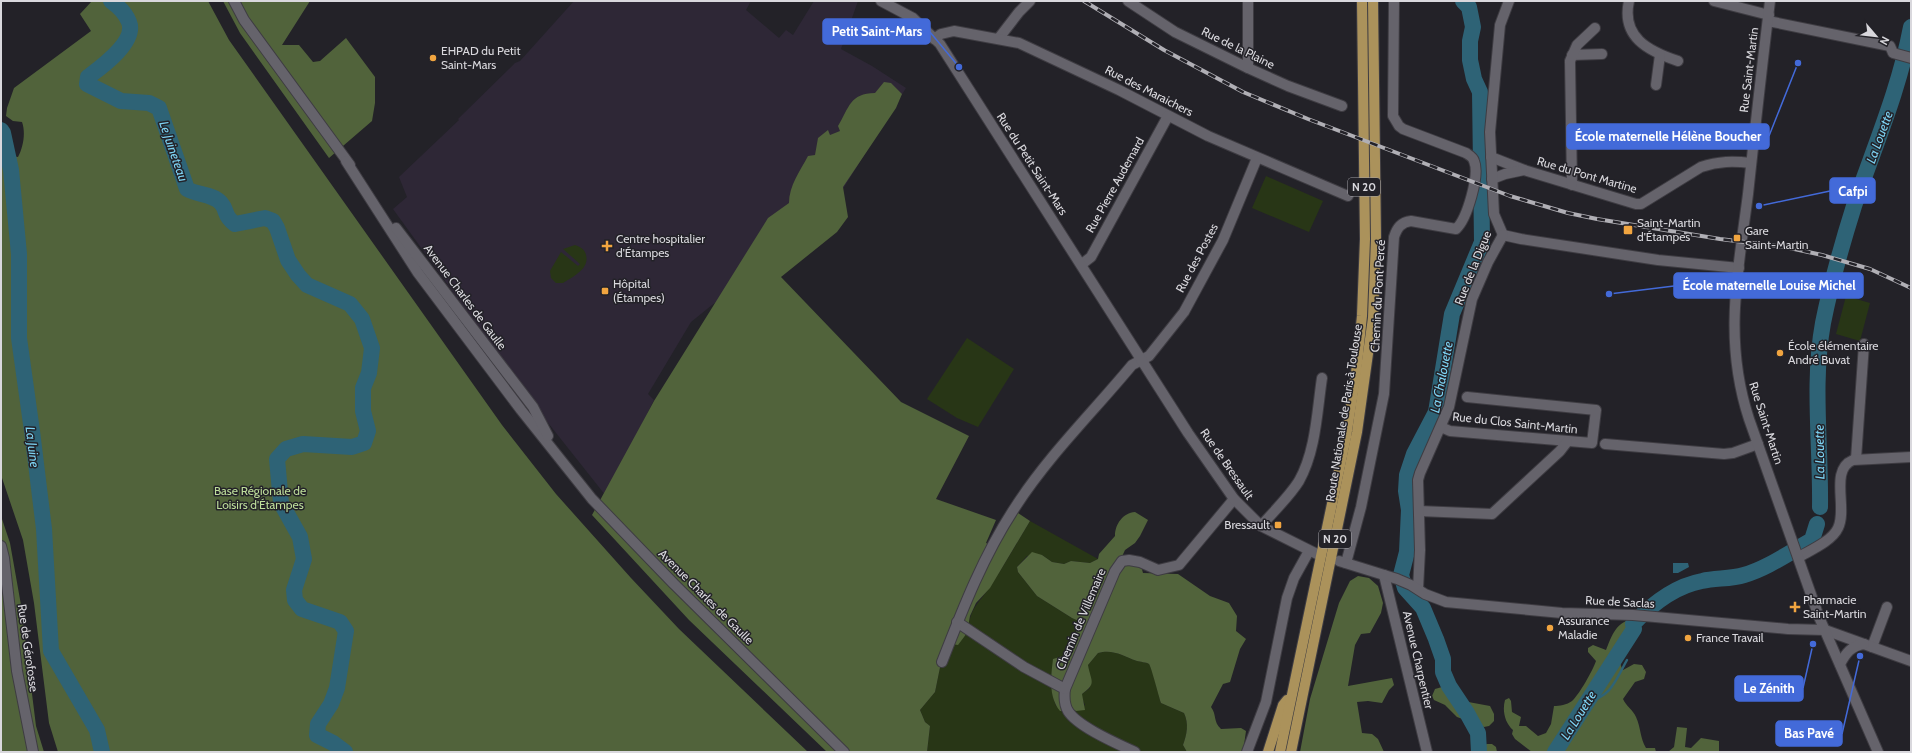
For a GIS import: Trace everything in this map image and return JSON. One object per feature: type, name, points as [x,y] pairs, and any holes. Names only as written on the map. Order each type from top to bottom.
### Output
[{"type":"main road","name":"Route Nationale de Paris à Toulouse","points":[[1280,752],[1346,437],[1361,324],[1364,239],[1362,1]]},
{"type":"main road","name":"Route Nationale de Paris à Toulouse","points":[[1291,752],[1357,432],[1373,318],[1376,239],[1374,1]]},
{"type":"main road","points":[[1268,752],[1283,705],[1293,692]]},
{"type":"street","name":"Avenue Charles de Gaulle","points":[[234,1],[244,20],[346,161],[533,407],[557,454],[592,499],[674,584],[844,752]]},
{"type":"street","name":"Rue du Petit Saint-Mars","points":[[881,1],[913,18],[940,44],[1142,360]]},
{"type":"street","points":[[999,38],[1019,12],[1030,1]]},
{"type":"street","name":"Rue de la Plaine","points":[[1128,1],[1175,32],[1248,68],[1288,86],[1342,106]]},
{"type":"street","points":[[1248,1],[1248,68]]},
{"type":"street","name":"Chemin du Pont Percé","points":[[1384,575],[1342,562],[1365,492],[1384,394],[1394,237],[1396,230],[1400,225],[1411,221],[1456,229],[1460,226],[1471,198],[1476,169],[1472,157],[1466,152],[1403,129],[1396,122],[1393,116],[1394,1]]},
{"type":"street","name":"Rue de la Digue","points":[[1414,587],[1420,550],[1418,480],[1442,428],[1453,393],[1472,299],[1500,230],[1494,214],[1490,132],[1500,25],[1509,1]]},
{"type":"street","points":[[1629,1],[1627,10],[1628,21],[1632,33],[1644,45],[1660,55],[1678,61]]},
{"type":"street","points":[[1714,1],[1768,18],[1890,46],[1893,53],[1910,58]]},
{"type":"street","name":"Rue Saint-Martin","points":[[1770,1],[1734,316],[1736,360],[1743,399],[1798,556],[1825,630],[1878,752]]},
{"type":"street","points":[[1572,185],[1570,61],[1578,45],[1595,28]]},
{"type":"street","name":"Rue des Maraichers","points":[[934,39],[941,34],[954,31],[999,38],[1029,47],[1257,158],[1348,196]]},
{"type":"street","points":[[1572,55],[1602,54]]},
{"type":"street","points":[[1656,85],[1660,55]]},
{"type":"street","name":"Rue Pierre Audemard","points":[[1082,264],[1091,257],[1168,116]]},
{"type":"street","name":"Rue du Pont Martine","points":[[1491,157],[1524,170],[1641,204],[1701,167],[1732,161],[1751,163]]},
{"type":"street","name":"Rue des Postes","points":[[942,662],[957,622],[984,561],[1016,505],[1053,457],[1132,365],[1142,360],[1154,350],[1184,312],[1223,240],[1257,158]]},
{"type":"street","name":"Rue du Pont Martine","points":[[1492,179],[1524,170]]},
{"type":"street","points":[[1500,230],[1521,240],[1649,259],[1739,268]]},
{"type":"street","points":[[1856,460],[1864,344]]},
{"type":"street","name":"Rue de Bressault","points":[[1142,360],[1188,433],[1234,499],[1260,526],[1313,552],[1294,578],[1287,598],[1266,702],[1247,752]]},
{"type":"street","points":[[1260,526],[1298,481],[1305,466],[1312,442],[1322,378]]},
{"type":"street","name":"Rue du Clos Saint-Martin","points":[[1442,428],[1450,431],[1592,443],[1596,410],[1467,397]]},
{"type":"street","points":[[1419,511],[1492,514],[1560,451],[1567,442]]},
{"type":"street","points":[[1605,444],[1724,454],[1733,453],[1758,444]]},
{"type":"street","points":[[1798,556],[1831,537],[1838,528],[1841,517],[1841,472],[1845,464],[1856,460],[1911,457]]},
{"type":"street","name":"Chemin de Villemaire","points":[[1065,689],[1115,572],[1122,561],[1129,560],[1140,562],[1158,570],[1179,565],[1234,499]]},
{"type":"street","name":"Rue de Gérofosse","points":[[1,546],[4,558],[17,671],[33,752]]},
{"type":"street","points":[[1384,575],[1414,587]]},
{"type":"street","name":"Avenue Charpentier","points":[[1384,575],[1427,752]]},
{"type":"street","name":"Rue de Saclas","points":[[1414,587],[1425,594],[1446,602],[1470,606],[1562,613],[1651,616],[1788,629],[1825,630],[1911,661]]},
{"type":"street","points":[[1840,664],[1848,651],[1857,645],[1868,645],[1887,606]]},
{"type":"street","points":[[957,622],[1024,667],[1065,689],[1064,702],[1068,711],[1076,719],[1091,729],[1135,752]]},
{"type":"shaded area","name":"Centre hospitalier d'Étampes","points":[[574,1],[751,1],[746,10],[779,38],[786,30],[793,35],[814,1],[858,1],[841,49],[872,66],[906,88],[826,216],[770,267],[712,305],[691,322],[648,394],[654,400],[606,496],[545,419],[393,209],[407,197],[399,177],[459,120],[458,119],[515,63],[520,61]]},
{"type":"green space","name":"Base Régionale de Loisirs d'Étampes","points":[[92,1],[208,1],[229,40],[502,425],[556,494],[679,629],[808,752],[58,752],[49,723],[34,603],[23,540],[1,475],[1,143],[5,155],[18,157],[23,140],[24,131],[22,122],[13,121],[6,116],[7,108],[14,88],[91,31],[80,14]]},
{"type":"green space","points":[[223,1],[310,1],[282,45],[299,45],[313,62],[320,61],[346,38],[375,77],[375,103],[372,121],[329,158],[240,33]]},
{"type":"green space","points":[[884,82],[891,83],[902,94],[896,108],[843,187],[848,217],[837,232],[781,277],[901,402],[969,436],[936,499],[996,520],[986,543],[996,547],[1018,513],[1030,521],[990,588],[976,603],[970,616],[967,633],[958,645],[945,643],[935,692],[920,710],[925,722],[930,726],[927,752],[827,752],[689,620],[592,515],[654,401],[768,218],[789,203],[789,197],[798,173],[808,156],[815,155],[818,138],[828,130],[830,135],[840,131],[838,126],[851,103],[860,96],[875,93]]},
{"type":"green space","points":[[1266,176],[1323,201],[1309,232],[1252,208]]},
{"type":"green space","points":[[575,245],[585,251],[587,260],[583,268],[563,283],[556,283],[551,278],[550,271],[561,252],[578,266],[580,264],[563,249]]},
{"type":"green space","points":[[1846,296],[1870,303],[1860,341],[1836,334]]},
{"type":"green space","points":[[967,338],[1014,369],[978,427],[957,418],[927,399]]},
{"type":"green space","points":[[1135,512],[1148,520],[1140,536],[1135,543],[1125,550],[1119,563],[1137,564],[1141,566],[1143,573],[1178,574],[1210,596],[1229,603],[1237,616],[1236,631],[1246,639],[1240,649],[1230,682],[1223,684],[1211,707],[1217,724],[1221,729],[1241,728],[1246,731],[1243,752],[1187,752],[1183,745],[1187,729],[1187,721],[1184,713],[1161,703],[1149,664],[1113,652],[1098,653],[1088,665],[1092,682],[1090,687],[1082,694],[1085,710],[1076,711],[1069,707],[1065,711],[1060,711],[1056,705],[1051,686],[1053,659],[1063,656],[1081,622],[1037,596],[1018,572],[1017,567],[1032,552],[1042,555],[1052,562],[1064,564],[1071,561],[1090,563],[1098,559],[1099,554],[1115,536],[1116,527],[1120,520],[1127,514]]},
{"type":"green space","points":[[1,516],[10,543],[21,605],[36,726],[44,752],[1,752]]},
{"type":"green space","points":[[1030,521],[1098,559],[1090,563],[1071,561],[1064,564],[1052,562],[1042,555],[1027,556],[1017,567],[1018,572],[1037,596],[1072,618],[1081,621],[1063,656],[1058,657],[1055,662],[1051,674],[1052,694],[1056,706],[1069,707],[1076,711],[1085,705],[1082,694],[1090,688],[1088,665],[1098,653],[1113,652],[1137,661],[1148,663],[1152,670],[1161,703],[1184,713],[1187,721],[1187,729],[1183,745],[1187,752],[927,752],[930,726],[925,722],[920,710],[935,692],[945,643],[967,633],[973,610],[988,590]]},
{"type":"green space","points":[[1358,576],[1369,578],[1378,586],[1383,603],[1381,613],[1370,633],[1361,634],[1355,645],[1348,686],[1392,678],[1394,685],[1389,690],[1382,703],[1368,701],[1357,702],[1362,733],[1372,734],[1378,739],[1384,752],[1300,752],[1310,699],[1339,603],[1350,581]]},
{"type":"green space","points":[[1629,620],[1634,623],[1623,646],[1620,659],[1621,665],[1623,670],[1634,664],[1642,665],[1646,672],[1644,679],[1635,682],[1623,699],[1636,717],[1646,748],[1655,748],[1656,752],[1532,752],[1515,739],[1512,734],[1513,730],[1508,724],[1505,716],[1505,700],[1509,698],[1511,701],[1512,712],[1521,717],[1519,726],[1526,726],[1538,736],[1546,733],[1551,724],[1554,706],[1572,701],[1582,688],[1592,670],[1596,661],[1588,652],[1588,648],[1593,645],[1606,650],[1617,628]]},
{"type":"green space","points":[[1442,687],[1450,694],[1463,701],[1490,706],[1494,714],[1494,721],[1489,726],[1484,727],[1457,717],[1445,705],[1434,700],[1432,696],[1435,689]]},
{"type":"green space","points":[[1677,727],[1687,728],[1685,747],[1691,748],[1701,738],[1719,741],[1719,752],[1668,752],[1674,747]]},
{"type":"green space","points":[[1492,744],[1496,747],[1497,752],[1475,752],[1477,747]]},
{"type":"water","points":[[1673,563],[1688,563],[1689,567],[1678,573],[1673,573]]},
{"type":"waterway","name":"Le Juineteau","points":[[111,1],[126,16],[129,22],[130,30],[128,38],[116,54],[88,77],[87,84],[121,101],[149,103],[159,108],[187,189],[218,200],[223,206],[227,216],[235,224],[265,218],[273,221],[277,228],[288,260],[298,275],[307,285],[350,304],[362,319],[372,348],[369,373],[363,388],[363,411],[368,431],[364,443],[352,447],[303,444],[286,449],[277,459],[281,503],[300,537],[304,559],[294,590],[295,600],[302,609],[340,622],[346,631],[337,688],[331,704],[318,724],[317,735],[333,743],[345,752]]},
{"type":"waterway","name":"La Chalouette","points":[[1463,1],[1469,7],[1473,27],[1470,41],[1470,60],[1474,79],[1480,92],[1482,242],[1452,314],[1436,412],[1414,454],[1407,475],[1406,491],[1409,510],[1407,552],[1401,575],[1405,588],[1423,608],[1443,659],[1443,672],[1449,686],[1478,733],[1479,752]]},
{"type":"waterway","name":"La Louette","points":[[1820,507],[1817,392],[1823,323],[1833,278],[1845,235],[1900,73],[1911,27]]},
{"type":"waterway","name":"La Juine","points":[[1,130],[3,133],[11,170],[19,254],[19,338],[44,529],[51,651],[97,730],[102,752]]},
{"type":"waterway","name":"La Louette","points":[[1555,752],[1634,629],[1633,624],[1656,603],[1682,587],[1707,580],[1739,576],[1753,572],[1770,564],[1812,540],[1817,524]]},
{"type":"waterway","points":[[1587,702],[1602,696],[1612,687],[1627,660]]},
{"type":"railway","points":[[1084,1],[1164,50],[1243,92],[1308,119],[1510,196],[1568,213],[1597,219],[1720,239],[1785,247],[1822,255],[1870,269],[1911,288]]},
{"type":"place","name":"EHPAD du Petit Saint-Mars","points":[[433,58]]},
{"type":"place","name":"École maternelle Hélène Boucher","points":[[1798,63]]},
{"type":"place","name":"Petit Saint-Mars","points":[[959,67]]},
{"type":"place","name":"Cafpi","points":[[1759,206]]},
{"type":"place","name":"Saint-Martin d'Étampes","points":[[1628,230]]},
{"type":"place","name":"Gare Saint-Martin","points":[[1737,238]]},
{"type":"place","name":"Centre hospitalier d'Étampes","points":[[607,246]]},
{"type":"place","name":"Hôpital (Étampes)","points":[[605,291]]},
{"type":"place","name":"École maternelle Louise Michel","points":[[1609,294]]},
{"type":"place","name":"École élémentaire André Buvat","points":[[1780,353]]},
{"type":"place","name":"Bressault","points":[[1278,525]]},
{"type":"place","name":"Pharmacie Saint-Martin","points":[[1795,607]]},
{"type":"place","name":"Assurance Maladie","points":[[1550,628]]},
{"type":"place","name":"France Travail","points":[[1688,638]]},
{"type":"place","name":"Le Zénith","points":[[1813,644]]},
{"type":"place","name":"Bas Pavé","points":[[1860,656]]}]
